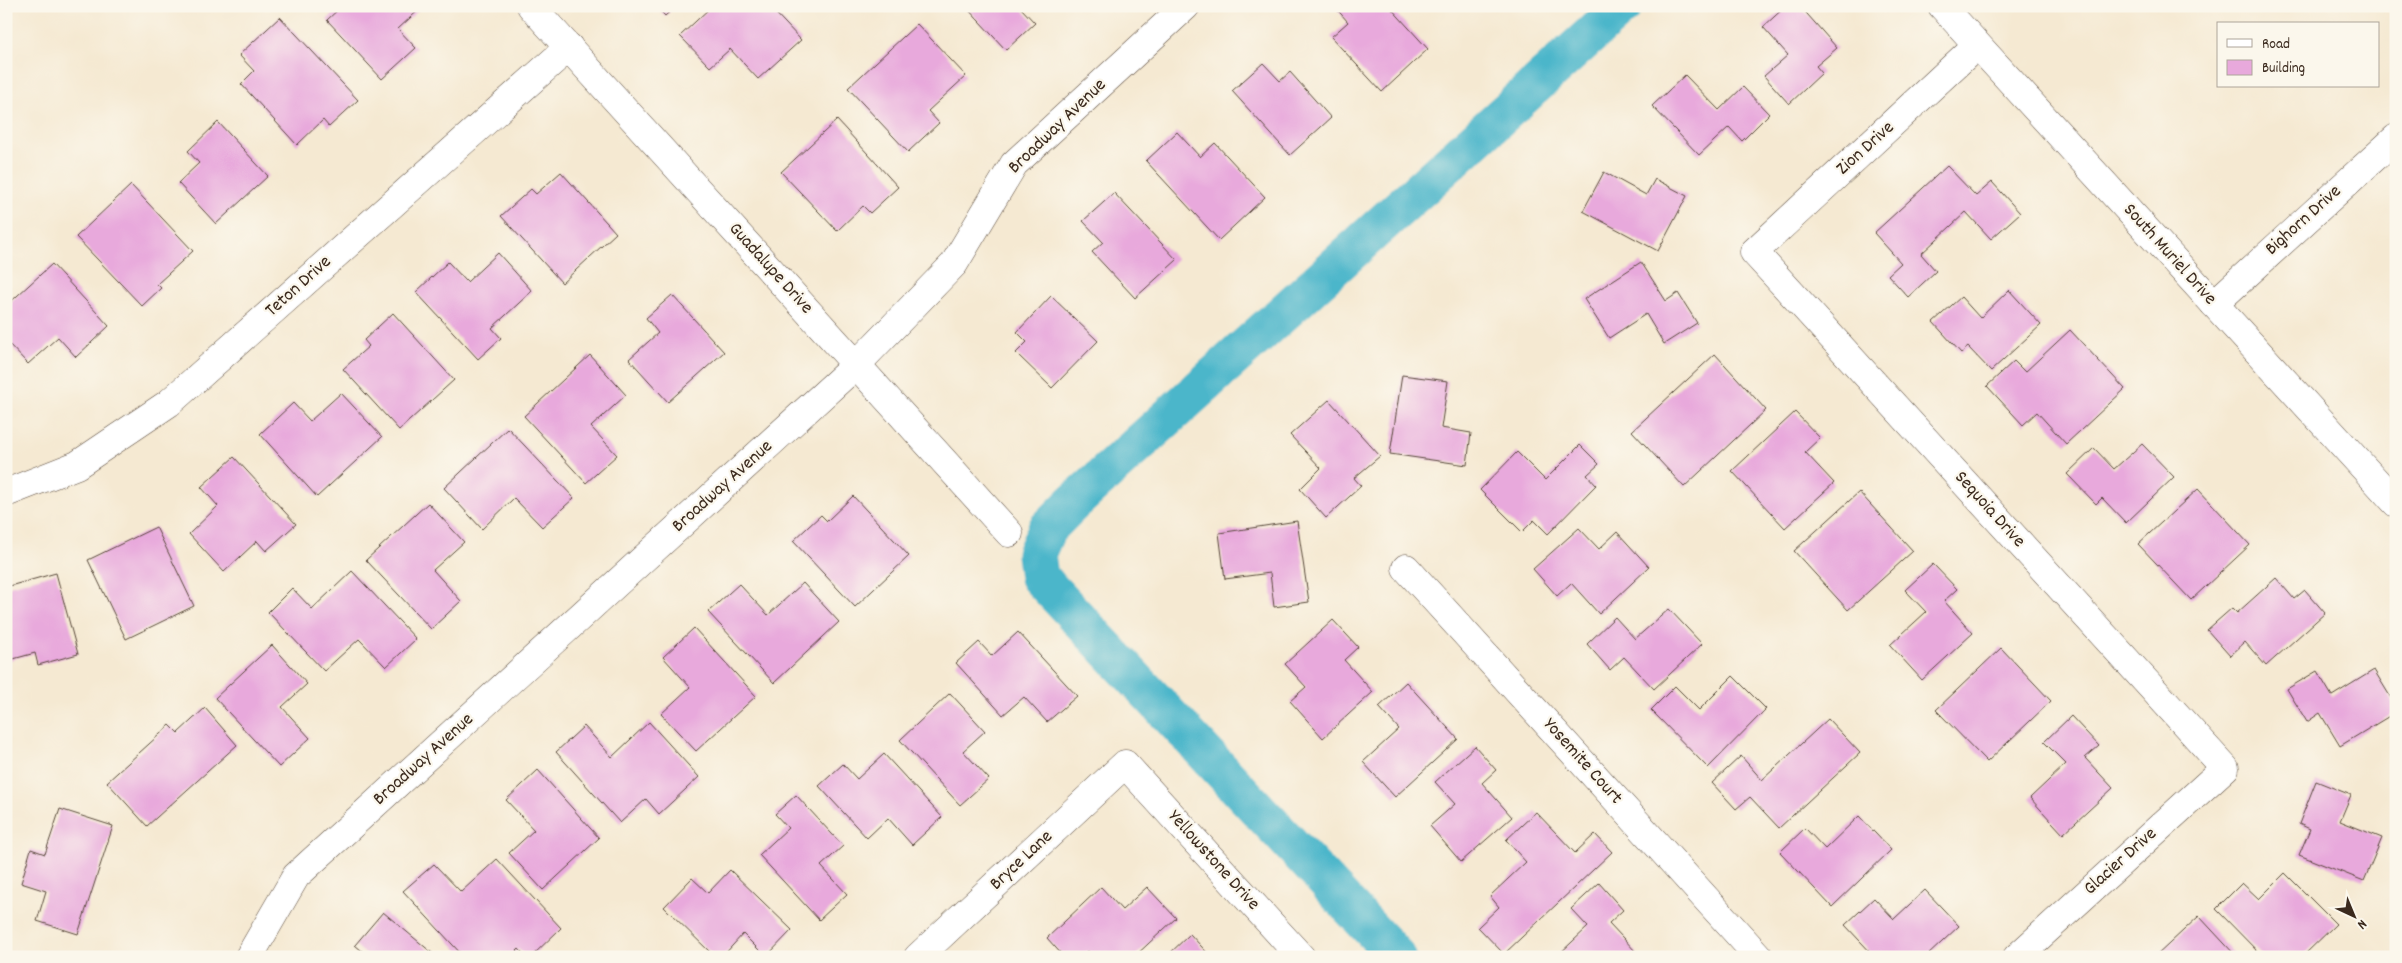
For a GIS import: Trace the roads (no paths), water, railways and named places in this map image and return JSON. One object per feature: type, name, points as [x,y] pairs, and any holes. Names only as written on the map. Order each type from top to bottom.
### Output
[{"type":"street","name":"Guadalupe Drive","points":[[531,6],[1009,533]]},
{"type":"street","name":"Broadway Avenue","points":[[249,957],[296,876],[857,364],[954,264],[1014,164],[1186,6]]},
{"type":"street","name":"South Muriel Drive","points":[[1942,6],[2396,503]]},
{"type":"street","name":"Zion Drive","points":[[1754,252],[1977,45]]},
{"type":"street","name":"Teton Drive","points":[[6,494],[77,465],[169,403],[569,47]]},
{"type":"street","name":"Bighorn Drive","points":[[2214,304],[2396,138]]},
{"type":"street","name":"Sequoia Drive","points":[[1754,252],[2225,768]]},
{"type":"street","name":"Yosemite Court","points":[[1406,568],[1758,957]]},
{"type":"street","name":"Bryce Lane","points":[[918,957],[1125,764]]},
{"type":"street","name":"Yellowstone Drive","points":[[1125,764],[1302,957]]},
{"type":"street","name":"Glacier Drive","points":[[2017,957],[2225,768]]},
{"type":"waterway","points":[[1397,957],[1039,577],[1036,554],[1047,529],[1073,503],[1623,6]]}]
